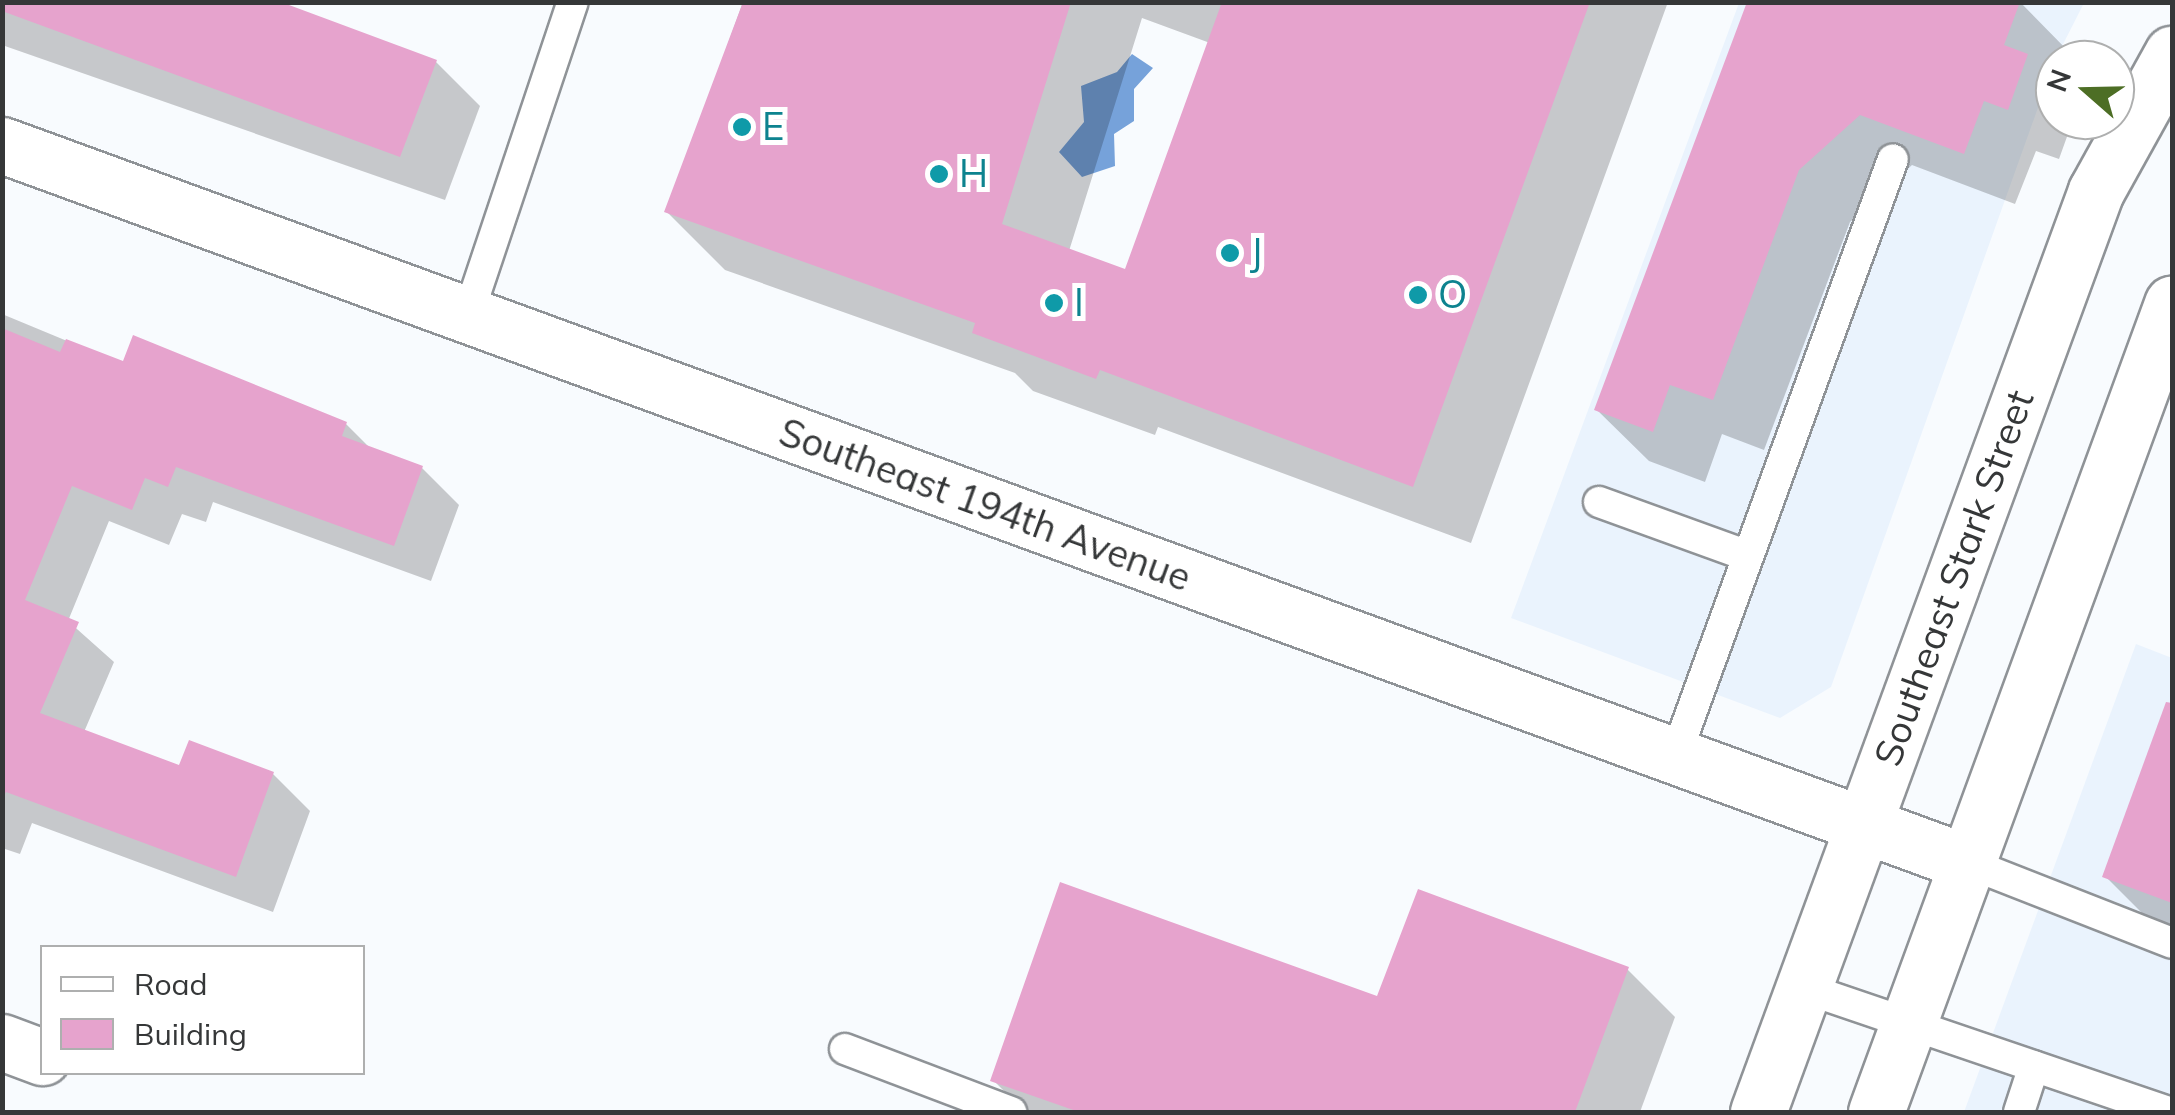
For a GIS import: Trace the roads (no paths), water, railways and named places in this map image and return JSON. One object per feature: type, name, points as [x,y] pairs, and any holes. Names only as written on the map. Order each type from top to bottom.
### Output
[{"type":"street","name":"Southeast Stark Street","points":[[1758,1112],[2096,192],[2172,54]]},
{"type":"street","name":"Southeast 194th Avenue","points":[[2,146],[1968,863]]},
{"type":"street","points":[[1876,1112],[2172,304]]},
{"type":"street","points":[[2,1042],[40,1056]]},
{"type":"lane","points":[[468,315],[573,2]]},
{"type":"lane","points":[[1675,757],[1892,159]]},
{"type":"lane","points":[[1599,502],[1748,556]]},
{"type":"lane","points":[[1968,863],[2172,943]]},
{"type":"lane","points":[[1804,988],[2168,1112]]},
{"type":"lane","points":[[845,1049],[1011,1112]]},
{"type":"lane","points":[[2019,1112],[2034,1066]]},
{"type":"water","points":[[1132,54],[1153,68],[1134,89],[1134,121],[1114,134],[1115,166],[1082,177],[1059,152],[1084,122],[1081,86],[1117,72]]},
{"type":"place","name":"E","points":[[742,127]]},
{"type":"place","name":"H","points":[[939,174]]},
{"type":"place","name":"J","points":[[1230,253]]},
{"type":"place","name":"O","points":[[1418,295]]},
{"type":"place","name":"I","points":[[1054,303]]}]
